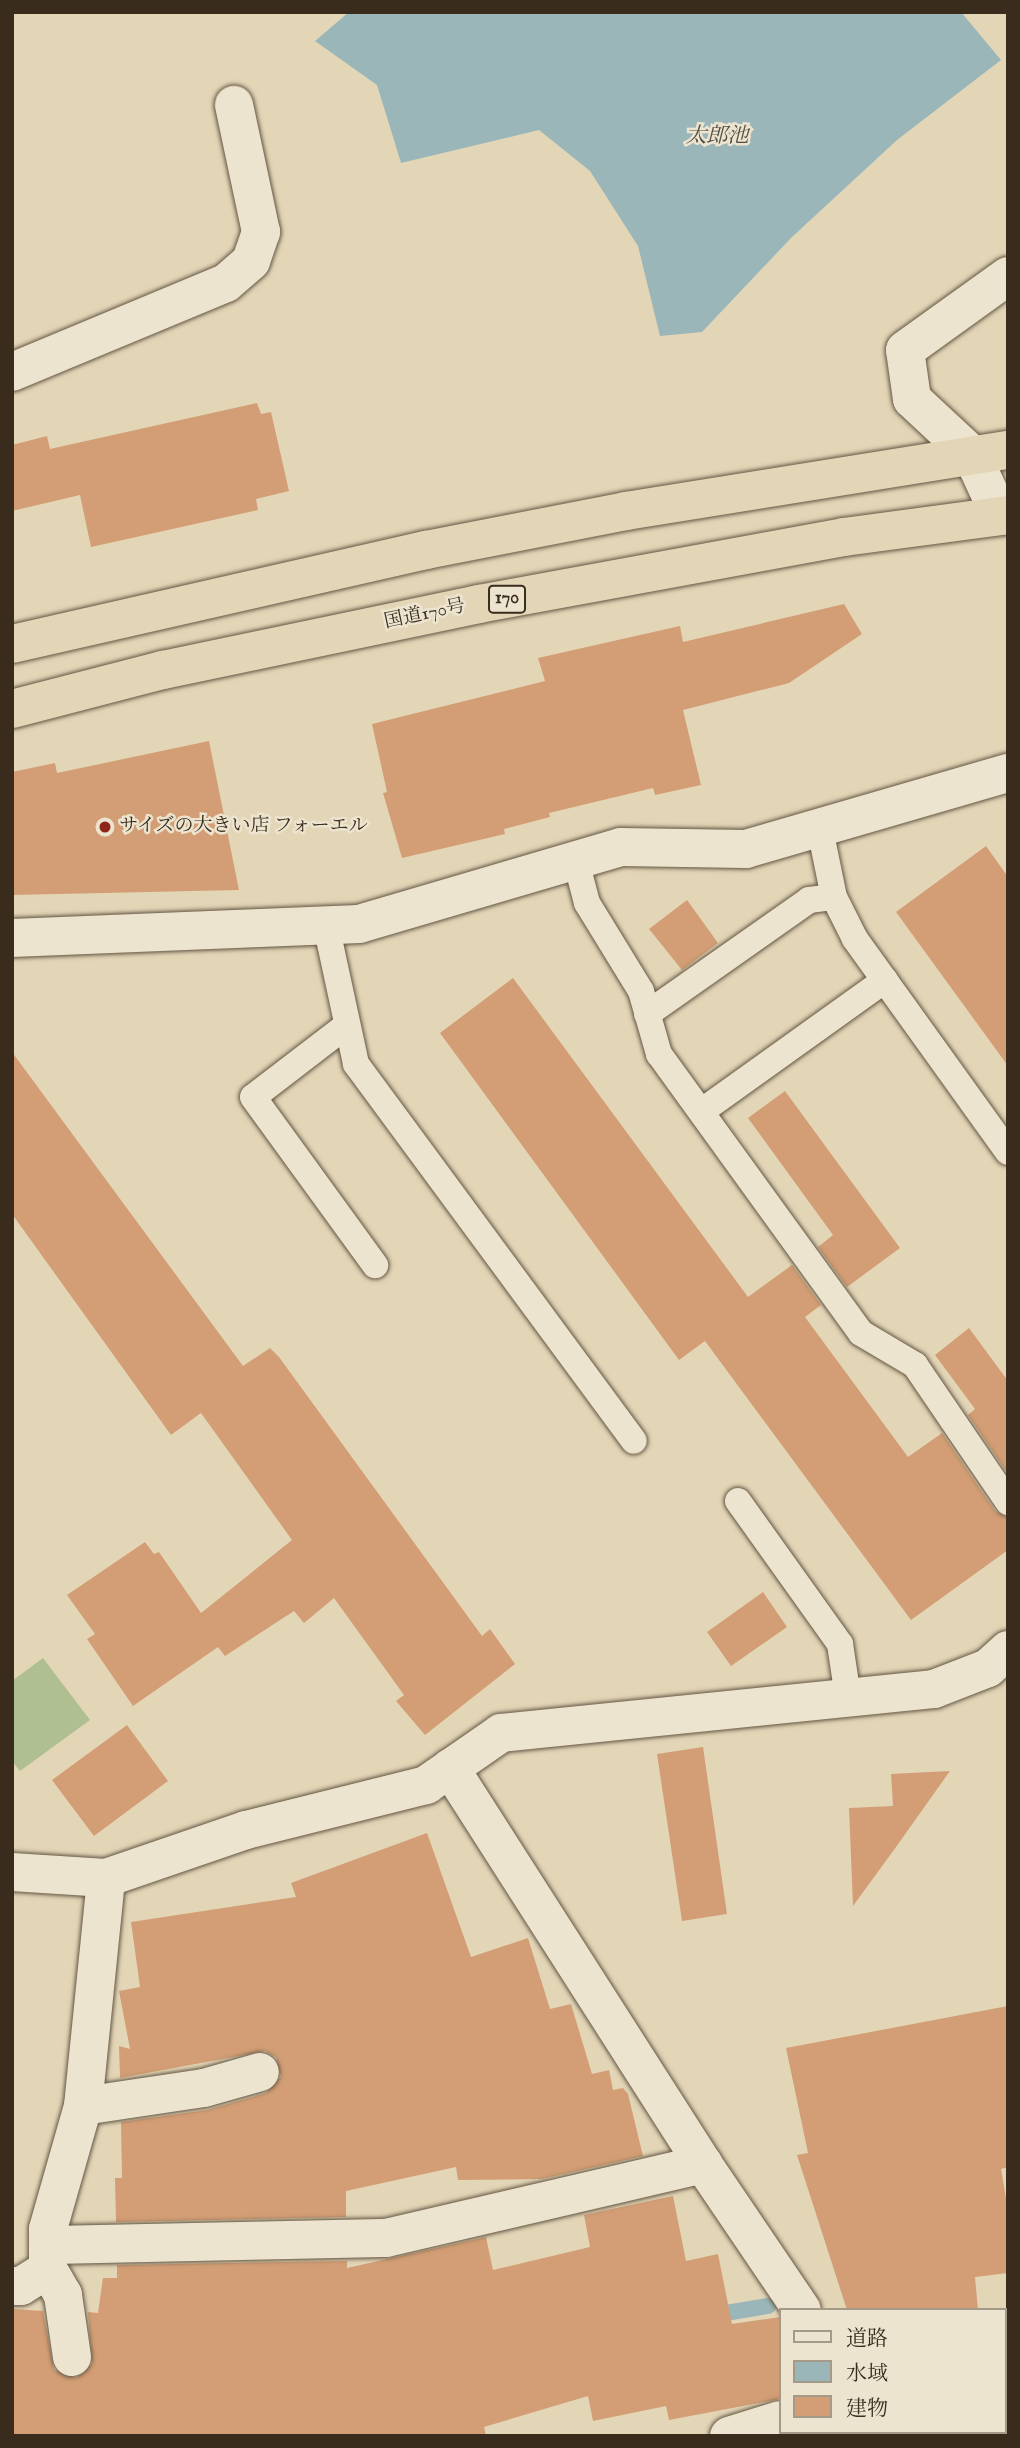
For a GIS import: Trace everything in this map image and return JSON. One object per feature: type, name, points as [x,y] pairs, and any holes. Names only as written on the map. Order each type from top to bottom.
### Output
[{"type":"highway","points":[[12,643],[426,550],[626,511],[990,452]]},
{"type":"highway","name":"国道170号","points":[[12,709],[163,670],[479,604],[844,537],[1005,522]]},
{"type":"street","points":[[12,372],[226,283],[251,261],[261,232],[234,105]]},
{"type":"street","points":[[1005,522],[990,452],[912,399],[905,350],[1008,276]]},
{"type":"street","points":[[12,938],[359,923],[621,847],[746,849],[1008,773]]},
{"type":"street","points":[[12,1872],[106,1878],[246,1830],[426,1785],[501,1733],[934,1689],[988,1668],[1008,1650]]},
{"type":"street","points":[[450,1768],[703,2164],[801,2308]]},
{"type":"street","points":[[72,2357],[63,2295],[48,2257],[48,2229],[83,2106],[106,1878]]},
{"type":"street","points":[[83,2106],[204,2088],[260,2073]]},
{"type":"street","points":[[12,2286],[21,2286],[48,2257],[386,2238],[703,2164]]},
{"type":"street","points":[[729,2436],[778,2421]]},
{"type":"lane","points":[[820,829],[834,897],[855,940],[1008,1152]]},
{"type":"lane","points":[[576,861],[587,903],[641,991],[659,1054],[862,1333],[915,1365],[1008,1502]]},
{"type":"lane","points":[[647,1014],[809,900],[834,897]]},
{"type":"lane","points":[[326,925],[356,1064],[634,1441]]},
{"type":"lane","points":[[702,1111],[885,980]]},
{"type":"lane","points":[[347,1025],[253,1097],[375,1265]]},
{"type":"lane","points":[[738,1502],[840,1644],[848,1697]]},
{"type":"green space","points":[[43,1658],[90,1720],[20,1771],[12,1761],[12,1681]]},
{"type":"water","name":"太郎池","points":[[349,12],[961,12],[1001,60],[897,140],[791,238],[702,332],[660,336],[638,246],[590,171],[539,130],[401,163],[377,85],[315,41]]},
{"type":"building","points":[[257,403],[261,414],[271,412],[289,491],[256,499],[258,510],[91,547],[80,495],[12,511],[12,445],[47,436],[50,449]]},
{"type":"building","points":[[844,604],[862,634],[789,683],[683,710],[701,785],[655,795],[653,788],[549,813],[550,817],[504,829],[505,834],[402,858],[383,793],[387,792],[372,724],[545,681],[538,658],[680,626],[683,642]]},
{"type":"building","points":[[209,741],[239,890],[12,895],[12,772],[55,763],[57,773]]},
{"type":"building","points":[[986,846],[1008,877],[1008,1066],[896,912]]},
{"type":"building","points":[[687,900],[718,943],[682,970],[649,929]]},
{"type":"building","points":[[513,978],[748,1297],[792,1265],[821,1305],[805,1317],[908,1457],[942,1433],[995,1511],[1008,1518],[1008,1550],[911,1620],[705,1341],[679,1360],[440,1033]]},
{"type":"building","points":[[12,1052],[243,1366],[270,1348],[279,1357],[482,1636],[490,1629],[515,1664],[425,1735],[396,1701],[404,1695],[334,1598],[304,1623],[294,1611],[225,1656],[218,1647],[133,1706],[87,1639],[95,1634],[67,1595],[145,1542],[154,1554],[159,1552],[201,1613],[292,1540],[201,1413],[171,1435],[12,1214]]},
{"type":"building","points":[[785,1091],[900,1248],[847,1287],[818,1247],[833,1235],[748,1118]]},
{"type":"building","points":[[969,1328],[1008,1381],[1008,1474],[968,1415],[975,1409],[935,1355]]},
{"type":"building","points":[[763,1592],[787,1627],[731,1666],[707,1632]]},
{"type":"building","points":[[127,1725],[168,1781],[94,1836],[52,1780]]},
{"type":"building","points":[[703,1747],[727,1914],[682,1921],[657,1754]]},
{"type":"building","points":[[950,1771],[853,1906],[849,1808],[893,1806],[891,1774]]},
{"type":"building","points":[[427,1833],[471,1957],[528,1938],[550,2009],[571,2004],[592,2074],[609,2070],[613,2090],[623,2088],[628,2094],[643,2156],[542,2179],[458,2180],[456,2167],[346,2191],[346,2217],[116,2222],[115,2178],[122,2178],[121,2122],[207,2110],[266,2093],[281,2077],[276,2057],[265,2051],[120,2078],[119,2046],[130,2049],[119,1991],[140,1987],[131,1922],[296,1897],[291,1883]]},
{"type":"building","points":[[1008,2006],[1008,2167],[1001,2169],[1008,2210],[1008,2273],[975,2277],[978,2308],[846,2308],[797,2155],[808,2153],[786,2048]]},
{"type":"building","points":[[673,2196],[686,2261],[718,2254],[732,2324],[778,2317],[778,2399],[669,2420],[666,2406],[593,2421],[588,2396],[484,2427],[486,2436],[12,2436],[12,2309],[43,2311],[54,2370],[76,2378],[92,2364],[88,2312],[98,2313],[103,2278],[117,2278],[117,2265],[347,2261],[347,2268],[486,2237],[493,2270],[590,2247],[584,2215]]},
{"type":"waterway","points":[[708,2316],[768,2306]]},
{"type":"place","name":"サイズの大きい店 フォーエル","points":[[105,827]]}]
